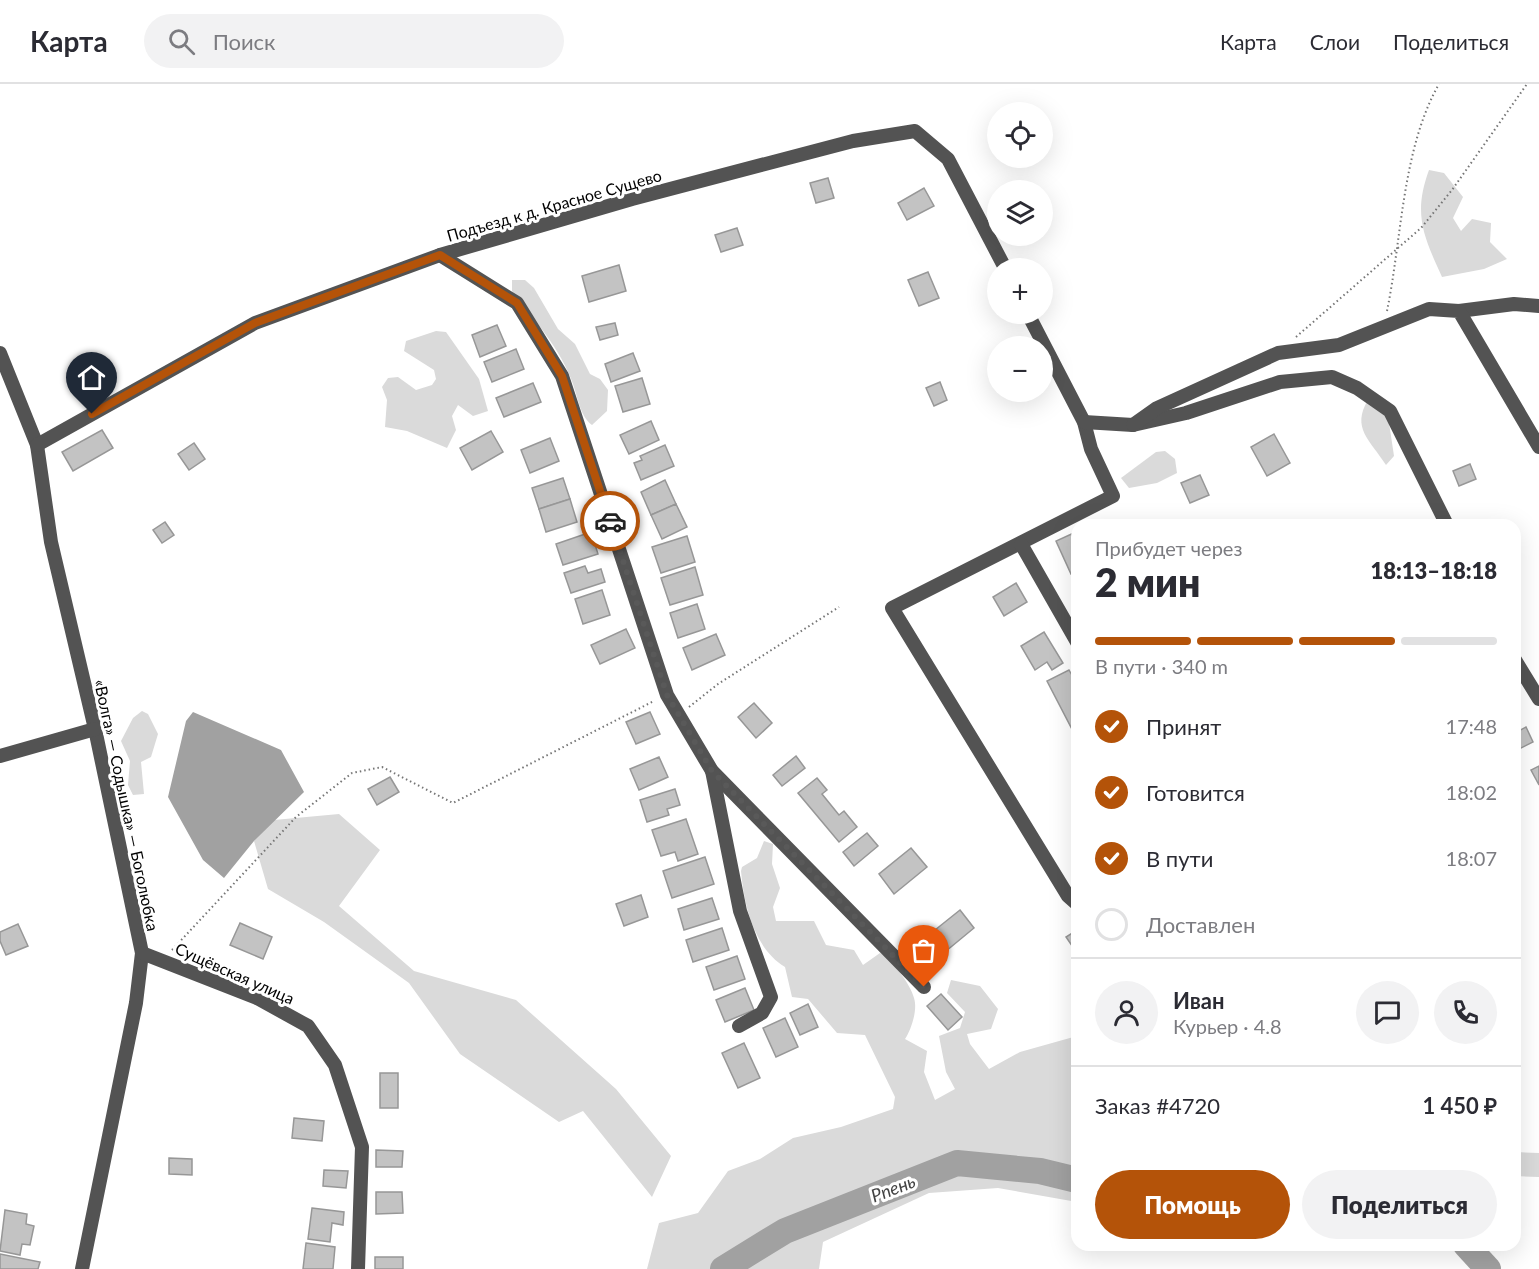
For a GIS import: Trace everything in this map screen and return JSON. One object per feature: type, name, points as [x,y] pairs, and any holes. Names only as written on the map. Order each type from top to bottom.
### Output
[{"type":"street","name":"Подъезд к д. Красное Сущево","points":[[37,445],[255,323],[440,255],[632,199],[831,146],[915,131],[948,159],[1000,258]]},
{"type":"street","points":[[440,255],[517,303],[562,376],[671,701],[712,771],[924,987]]},
{"type":"street","points":[[1133,424],[1157,408],[1278,353],[1339,345],[1429,309],[1459,311],[1514,304],[1539,306]]},
{"type":"street","points":[[1459,311],[1539,447]]},
{"type":"street","points":[[1033,324],[1084,422],[1091,449],[1113,496],[891,608],[1071,899]]},
{"type":"street","name":"«Волга» — Содышка» — Боголюбка","points":[[0,353],[37,445],[51,542],[95,729],[142,953],[136,1003],[82,1269]]},
{"type":"street","points":[[1084,422],[1133,424],[1186,413],[1280,382],[1332,377],[1357,388],[1390,411],[1444,519]]},
{"type":"street","points":[[1021,543],[1071,631]]},
{"type":"street","points":[[1521,670],[1539,699]]},
{"type":"street","points":[[0,756],[95,729]]},
{"type":"street","points":[[712,771],[740,911],[771,997],[762,1013],[738,1026]]},
{"type":"street","name":"Сущёвская улица","points":[[142,953],[164,959],[257,998],[308,1026],[335,1065],[362,1147],[358,1269]]},
{"type":"path","points":[[1384,327],[1407,188],[1426,107],[1439,84]]},
{"type":"path","points":[[1295,338],[1421,228],[1452,190],[1527,84]]},
{"type":"path","points":[[164,959],[296,817],[352,773],[382,767],[453,803],[671,701],[692,707],[718,684],[839,608]]},
{"type":"shaded area","points":[[1429,170],[1444,173],[1463,197],[1453,218],[1461,231],[1472,219],[1491,223],[1490,242],[1507,259],[1484,269],[1442,277],[1422,224],[1422,199]]},
{"type":"shaded area","points":[[512,280],[525,280],[534,288],[558,329],[575,344],[590,374],[600,379],[608,390],[607,411],[592,425],[582,412],[562,359],[512,291]]},
{"type":"shaded area","points":[[436,331],[446,332],[479,379],[488,411],[473,416],[458,405],[452,416],[456,430],[447,448],[407,431],[385,427],[387,400],[382,387],[388,378],[398,377],[416,390],[432,385],[436,379],[434,370],[404,351],[406,341]]},
{"type":"shaded area","points":[[1368,400],[1388,416],[1394,456],[1386,465],[1369,441],[1362,426],[1361,418]]},
{"type":"shaded area","points":[[1165,451],[1175,459],[1177,473],[1157,483],[1129,488],[1121,478],[1156,452]]},
{"type":"shaded area","points":[[142,711],[148,714],[158,734],[151,757],[141,762],[144,794],[133,795],[128,785],[130,761],[121,741],[133,718]]},
{"type":"shaded area","points":[[193,712],[281,750],[304,792],[254,841],[224,878],[203,860],[168,797],[186,721]]},
{"type":"shaded area","points":[[339,814],[380,850],[339,906],[414,971],[516,1000],[616,1089],[671,1156],[652,1197],[583,1111],[559,1122],[460,1054],[409,983],[324,922],[268,889],[254,841],[274,820]]},
{"type":"shaded area","points":[[764,841],[773,844],[772,864],[780,888],[773,907],[776,921],[814,921],[826,945],[854,950],[863,965],[880,953],[890,960],[905,979],[912,993],[915,1008],[912,1025],[905,1039],[927,1051],[924,1072],[935,1100],[955,1089],[946,1072],[939,1036],[960,1028],[965,1012],[947,993],[951,980],[980,986],[998,1009],[991,1029],[967,1034],[970,1044],[989,1069],[1020,1052],[1071,1038],[1071,1201],[998,1188],[929,1193],[823,1242],[819,1269],[647,1269],[659,1223],[698,1213],[728,1171],[760,1159],[793,1138],[841,1127],[893,1109],[895,1097],[865,1035],[837,1033],[808,999],[792,997],[785,967],[774,959],[758,938],[748,912],[741,871],[742,867],[757,858]]},
{"type":"shaded area","points":[[1521,1152],[1539,1153],[1539,1177],[1521,1176]]},
{"type":"building","points":[[828,178],[834,198],[816,203],[810,183]]},
{"type":"building","points":[[924,188],[934,206],[907,220],[898,203]]},
{"type":"building","points":[[737,228],[743,245],[721,252],[715,235]]},
{"type":"building","points":[[619,265],[626,291],[589,302],[582,276]]},
{"type":"building","points":[[928,272],[939,298],[919,306],[908,280]]},
{"type":"building","points":[[615,323],[618,335],[600,340],[596,327]]},
{"type":"building","points":[[497,325],[506,346],[480,357],[472,335]]},
{"type":"building","points":[[516,349],[524,369],[492,382],[484,362]]},
{"type":"building","points":[[633,353],[640,371],[611,382],[605,364]]},
{"type":"building","points":[[642,378],[650,404],[623,412],[615,386]]},
{"type":"building","points":[[940,382],[947,400],[934,406],[926,388]]},
{"type":"building","points":[[533,383],[541,402],[504,417],[496,398]]},
{"type":"building","points":[[651,421],[659,440],[629,454],[620,435]]},
{"type":"building","points":[[102,430],[113,448],[73,471],[62,452]]},
{"type":"building","points":[[491,431],[503,452],[472,470],[460,448]]},
{"type":"building","points":[[1274,434],[1290,463],[1267,476],[1251,447]]},
{"type":"building","points":[[550,438],[559,461],[530,473],[521,450]]},
{"type":"building","points":[[194,443],[205,459],[189,470],[178,454]]},
{"type":"building","points":[[665,445],[674,466],[641,480],[634,463],[642,460],[640,456]]},
{"type":"building","points":[[1470,464],[1476,479],[1459,486],[1453,471]]},
{"type":"building","points":[[1200,475],[1209,495],[1190,503],[1181,483]]},
{"type":"building","points":[[563,478],[570,499],[539,509],[532,488]]},
{"type":"building","points":[[665,480],[676,504],[651,515],[641,492]]},
{"type":"building","points":[[570,499],[577,522],[546,532],[539,509]]},
{"type":"building","points":[[676,504],[687,527],[662,539],[651,515]]},
{"type":"building","points":[[165,522],[174,535],[162,543],[153,530]]},
{"type":"building","points":[[591,532],[598,554],[563,565],[556,544]]},
{"type":"building","points":[[1071,534],[1071,574],[1056,541]]},
{"type":"building","points":[[687,536],[695,562],[661,573],[652,547]]},
{"type":"building","points":[[585,566],[588,573],[601,569],[605,582],[571,593],[564,573]]},
{"type":"building","points":[[695,567],[703,595],[670,605],[661,578]]},
{"type":"building","points":[[1016,583],[1027,602],[1004,616],[993,597]]},
{"type":"building","points":[[602,590],[610,615],[583,624],[575,599]]},
{"type":"building","points":[[697,604],[705,629],[678,638],[670,613]]},
{"type":"building","points":[[626,629],[635,648],[600,664],[591,645]]},
{"type":"building","points":[[1044,632],[1063,663],[1052,670],[1047,662],[1035,670],[1021,646]]},
{"type":"building","points":[[716,634],[725,655],[692,670],[683,648]]},
{"type":"building","points":[[1069,670],[1071,674],[1071,727],[1047,681]]},
{"type":"building","points":[[754,703],[772,723],[756,738],[738,717]]},
{"type":"building","points":[[650,712],[660,734],[636,744],[626,722]]},
{"type":"building","points":[[1526,727],[1533,742],[1521,748],[1521,730]]},
{"type":"building","points":[[796,756],[805,768],[782,786],[773,775]]},
{"type":"building","points":[[659,757],[668,777],[639,790],[630,769]]},
{"type":"building","points":[[1539,766],[1539,785],[1531,770]]},
{"type":"building","points":[[390,777],[399,792],[377,805],[368,789]]},
{"type":"building","points":[[817,778],[827,790],[822,794],[839,815],[844,811],[857,827],[839,842],[798,793]]},
{"type":"building","points":[[675,789],[680,805],[667,809],[669,815],[647,822],[640,800]]},
{"type":"building","points":[[686,819],[698,854],[678,861],[675,852],[661,856],[652,830]]},
{"type":"building","points":[[867,833],[878,846],[854,866],[843,852]]},
{"type":"building","points":[[911,848],[927,867],[894,894],[879,874]]},
{"type":"building","points":[[705,857],[714,884],[672,898],[663,871]]},
{"type":"building","points":[[641,895],[648,917],[624,926],[616,904]]},
{"type":"building","points":[[712,898],[719,919],[684,930],[678,909]]},
{"type":"building","points":[[960,910],[974,928],[940,956],[925,938]]},
{"type":"building","points":[[240,923],[272,937],[263,959],[230,945]]},
{"type":"building","points":[[18,924],[28,946],[6,955],[0,941],[0,932]]},
{"type":"building","points":[[722,928],[729,950],[693,962],[686,940]]},
{"type":"building","points":[[1071,934],[1071,944],[1066,937]]},
{"type":"building","points":[[737,956],[745,979],[714,990],[706,967]]},
{"type":"building","points":[[745,988],[754,1010],[725,1022],[716,1000]]},
{"type":"building","points":[[941,994],[962,1017],[948,1030],[927,1006]]},
{"type":"building","points":[[808,1004],[818,1027],[800,1035],[790,1013]]},
{"type":"building","points":[[785,1018],[798,1047],[776,1057],[763,1028]]},
{"type":"building","points":[[744,1043],[760,1078],[738,1088],[722,1053]]},
{"type":"building","points":[[380,1073],[398,1073],[398,1108],[380,1108]]},
{"type":"building","points":[[294,1118],[324,1121],[322,1141],[292,1138]]},
{"type":"building","points":[[376,1150],[403,1151],[402,1167],[376,1167]]},
{"type":"building","points":[[169,1158],[192,1159],[192,1175],[169,1174]]},
{"type":"building","points":[[324,1170],[348,1171],[346,1188],[323,1186]]},
{"type":"building","points":[[376,1192],[402,1192],[403,1213],[376,1214]]},
{"type":"building","points":[[312,1208],[344,1212],[343,1225],[332,1223],[330,1242],[308,1239]]},
{"type":"building","points":[[5,1210],[27,1214],[26,1224],[34,1226],[30,1245],[22,1244],[20,1255],[0,1251]]},
{"type":"building","points":[[306,1243],[335,1247],[333,1269],[303,1269]]},
{"type":"building","points":[[0,1254],[40,1262],[38,1269],[0,1269]]},
{"type":"building","points":[[375,1257],[403,1257],[403,1269],[375,1269]]},
{"type":"waterway","name":"Рпень","points":[[723,1269],[785,1231],[957,1163],[1040,1171],[1071,1179]]},
{"type":"waterway","name":"Рпень","points":[[1472,1251],[1488,1269]]},
{"type":"way so far","points":[[610,521],[667,695],[712,771],[924,987]]},
{"type":"route","points":[[92,414],[255,323],[440,255],[517,303],[562,376],[610,521]]}]
